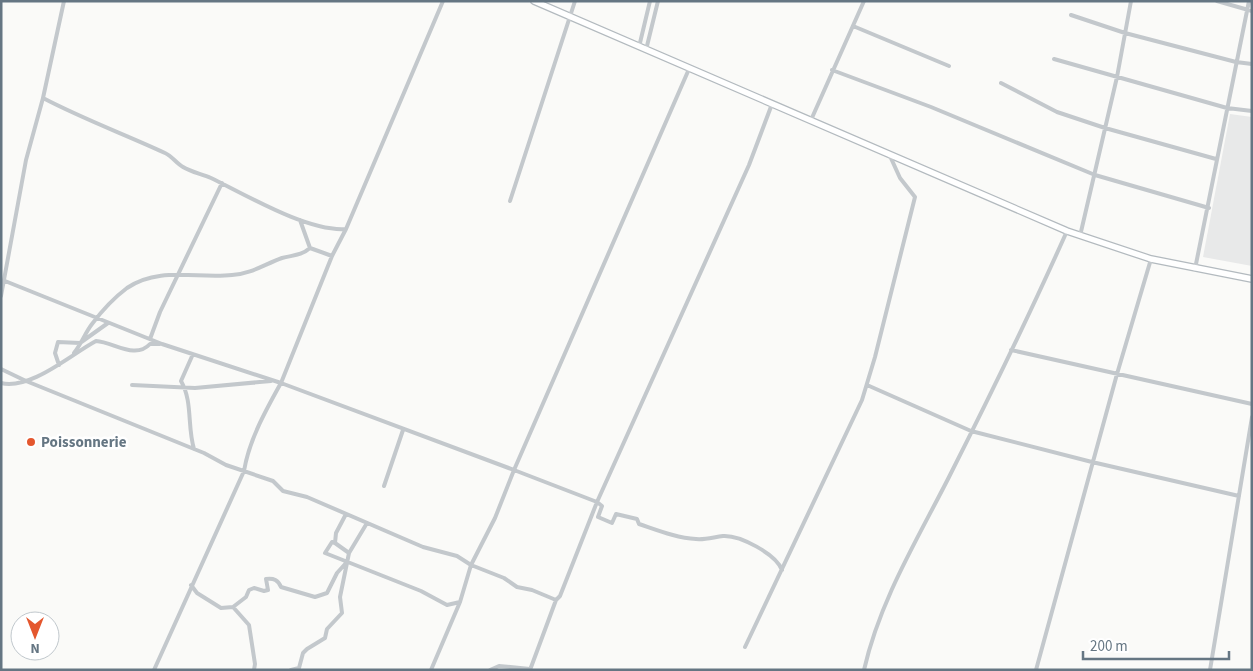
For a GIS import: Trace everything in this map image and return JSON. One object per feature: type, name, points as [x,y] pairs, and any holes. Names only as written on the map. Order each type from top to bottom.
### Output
[{"type":"street","points":[[1,296],[26,160],[43,98],[64,1]]},
{"type":"street","points":[[154,670],[244,471],[246,457],[257,430],[281,384],[332,256],[346,229],[443,1]]},
{"type":"street","points":[[534,1],[1067,231],[1151,259],[1252,280]]},
{"type":"street","points":[[510,201],[575,1]]},
{"type":"street","points":[[638,47],[650,1]]},
{"type":"street","points":[[646,50],[658,1]]},
{"type":"street","points":[[811,120],[864,1]]},
{"type":"street","points":[[1080,236],[1117,77],[1131,1]]},
{"type":"street","points":[[1217,1],[1250,10]]},
{"type":"street","points":[[1195,269],[1236,62],[1250,10],[1249,1]]},
{"type":"street","points":[[1071,15],[1124,33],[1236,62],[1252,64]]},
{"type":"street","points":[[853,26],[949,66]]},
{"type":"street","points":[[1054,59],[1227,108],[1252,111]]},
{"type":"street","points":[[431,670],[460,602],[471,565],[495,518],[514,470],[689,69]]},
{"type":"street","points":[[832,70],[931,107],[1095,175],[1208,208]]},
{"type":"street","points":[[1001,83],[1057,112],[1105,128],[1216,159]]},
{"type":"street","points":[[43,98],[92,122],[109,127],[168,155],[183,167],[222,183],[236,192],[300,219],[328,228],[346,229]]},
{"type":"street","points":[[490,670],[499,666],[530,669],[556,600],[560,596],[597,502],[749,165],[772,104]]},
{"type":"street","points":[[745,647],[867,385],[915,197],[900,178],[890,156]]},
{"type":"street","points":[[150,339],[160,312],[180,275],[222,183]]},
{"type":"street","points":[[300,219],[310,248]]},
{"type":"street","points":[[864,670],[869,646],[888,593],[971,431],[1067,231]]},
{"type":"street","points":[[310,248],[332,256]]},
{"type":"street","points":[[74,353],[84,340],[92,323],[127,288],[158,276],[231,276],[245,273],[287,257],[305,254],[310,248]]},
{"type":"street","points":[[1036,670],[1080,515],[1092,462],[1151,259]]},
{"type":"street","points":[[5,281],[162,344],[273,381],[597,502],[602,506],[598,518],[612,523],[616,514],[621,514],[637,519],[639,524],[683,537],[696,539],[730,537],[775,558],[782,570]]},
{"type":"street","points":[[59,364],[55,353],[58,342],[77,344],[108,323]]},
{"type":"street","points":[[1,382],[11,385],[26,381],[59,364],[96,341],[136,352],[145,350],[150,344],[162,344]]},
{"type":"street","points":[[1010,350],[1252,404]]},
{"type":"street","points":[[192,354],[182,379],[189,405],[189,431],[194,449]]},
{"type":"street","points":[[1,369],[244,471],[273,481],[283,491],[307,497],[423,547],[457,556],[471,565],[504,578],[517,586],[556,600]]},
{"type":"street","points":[[132,385],[231,386],[273,381]]},
{"type":"street","points":[[867,385],[971,431],[1092,462],[1239,496]]},
{"type":"street","points":[[1210,670],[1252,417]]},
{"type":"street","points":[[384,486],[403,430]]},
{"type":"street","points":[[335,543],[336,534],[346,514]]},
{"type":"street","points":[[290,670],[299,668],[306,649],[325,638],[327,628],[342,613],[340,597],[346,563],[349,553],[367,523]]},
{"type":"street","points":[[335,543],[332,542],[325,553],[346,563],[421,591],[447,605],[460,602]]},
{"type":"street","points":[[335,543],[349,553]]},
{"type":"street","points":[[191,585],[197,593],[221,608],[233,607],[246,597],[249,590],[254,588],[264,591],[268,590],[266,579],[272,578],[281,587],[320,596],[328,594],[337,573],[346,563]]},
{"type":"street","points":[[233,607],[248,624],[254,670]]},
{"type":"shaded area","points":[[1230,114],[1252,117],[1252,266],[1203,257]]},
{"type":"place","name":"Poissonnerie","points":[[31,442]]}]
